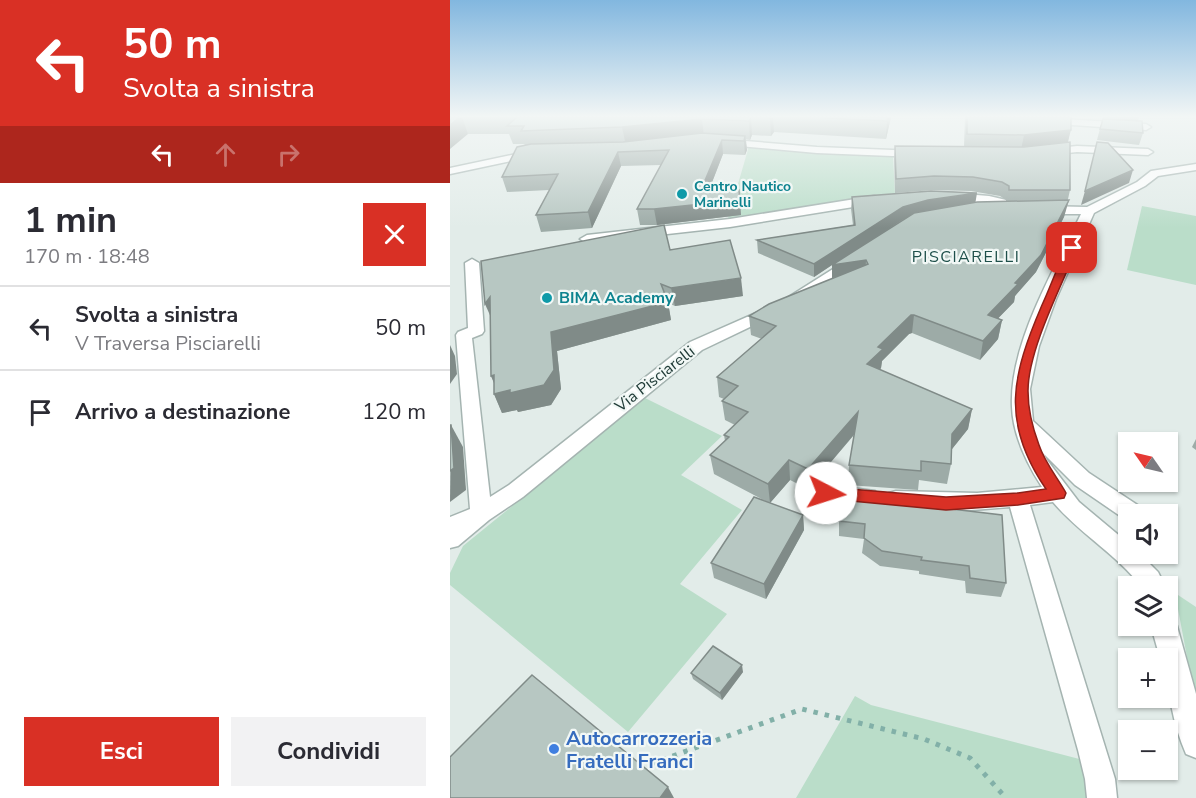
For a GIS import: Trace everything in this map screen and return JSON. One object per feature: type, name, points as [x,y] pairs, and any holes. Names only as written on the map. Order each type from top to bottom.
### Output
[{"type":"street","points":[[450,171],[528,154]]},
{"type":"street","points":[[1143,193],[1157,180],[1151,154]]},
{"type":"street","points":[[962,213],[1029,209],[1089,211],[1141,184],[1155,173],[1196,167]]},
{"type":"street","points":[[1155,173],[1196,177]]},
{"type":"street","points":[[944,196],[989,200],[1029,209]]},
{"type":"street","points":[[587,239],[730,224],[891,197]]},
{"type":"street","points":[[1089,211],[1055,285],[1025,369],[1021,391],[1025,424],[1043,471],[1058,493],[1082,519],[1128,557],[1146,576]]},
{"type":"street","name":"Via Pisciarelli","points":[[450,526],[481,514],[516,491],[696,346],[764,315],[802,294],[868,250]]},
{"type":"street","points":[[450,539],[481,514],[464,335],[476,331],[472,263]]},
{"type":"street","points":[[1025,424],[1082,478],[1120,504]]},
{"type":"street","points":[[826,493],[946,503],[1018,499],[1058,493]]},
{"type":"street","points":[[1018,499],[1095,760],[1102,798]]},
{"type":"street","points":[[1167,636],[1192,710],[1196,744]]},
{"type":"path","points":[[651,764],[802,709],[924,739],[970,758],[1006,798]]},
{"type":"green space","points":[[747,154],[893,155],[895,195],[727,222]]},
{"type":"green space","points":[[1142,206],[1196,216],[1196,285],[1127,270]]},
{"type":"green space","points":[[645,398],[722,436],[681,475],[742,510],[680,584],[727,614],[628,732],[450,585],[450,573],[463,546]]},
{"type":"green space","points":[[1178,595],[1196,607],[1196,705],[1178,609]]},
{"type":"green space","points":[[855,696],[871,705],[1087,761],[1091,798],[796,798]]},
{"type":"building","points":[[513,154],[617,154],[588,212],[536,215],[558,174],[502,177]]},
{"type":"building","points":[[667,154],[716,154],[701,190],[739,190],[740,200],[637,209]]},
{"type":"building","points":[[895,154],[1070,154],[1070,190],[1009,190],[1009,186],[1002,182],[973,177],[934,176],[896,179]]},
{"type":"building","points":[[1094,154],[1118,154],[1133,170],[1085,191]]},
{"type":"building","points":[[931,191],[977,193],[928,200],[903,207],[814,264],[757,240],[855,225],[852,197]]},
{"type":"building","points":[[1069,200],[1041,255],[1015,283],[1018,284],[988,315],[1002,320],[983,341],[911,315],[878,347],[883,349],[867,364],[972,409],[952,434],[951,464],[921,461],[921,471],[849,465],[858,412],[808,469],[789,460],[768,484],[710,455],[729,437],[724,435],[748,412],[722,401],[738,386],[717,377],[776,326],[749,316],[769,304],[868,264],[866,260],[832,265],[914,213],[977,202]]},
{"type":"building","points":[[664,225],[670,250],[730,240],[741,278],[671,288],[661,284],[668,302],[551,332],[554,370],[544,385],[510,393],[510,390],[494,394],[494,375],[491,376],[490,297],[485,304],[481,261]]},
{"type":"building","points":[[450,425],[454,468],[450,471]]},
{"type":"building","points":[[845,490],[918,496],[918,505],[1002,515],[1006,583],[970,578],[969,566],[921,560],[922,557],[882,551],[864,538],[865,524],[839,521]]},
{"type":"building","points":[[754,497],[803,515],[764,584],[711,563]]},
{"type":"building","points":[[713,646],[742,665],[720,693],[691,673]]},
{"type":"building","name":"Autocarrozzeria Fratelli Franci","points":[[532,675],[668,787],[660,798],[450,798],[450,757]]},
{"type":"place","name":"Centro Nautico Marinelli","points":[[682,194]]},
{"type":"place","name":"BIMA Academy","points":[[547,298]]},
{"type":"place","name":"Autocarrozzeria Fratelli Franci","points":[[554,749]]},
{"type":"district","name":"PISCIARELLI","points":[[966,257]]},
{"type":"route","points":[[826,493],[946,503],[1018,499],[1058,493],[1043,471],[1032,447],[1025,424],[1021,391],[1034,338],[1072,248]]}]
